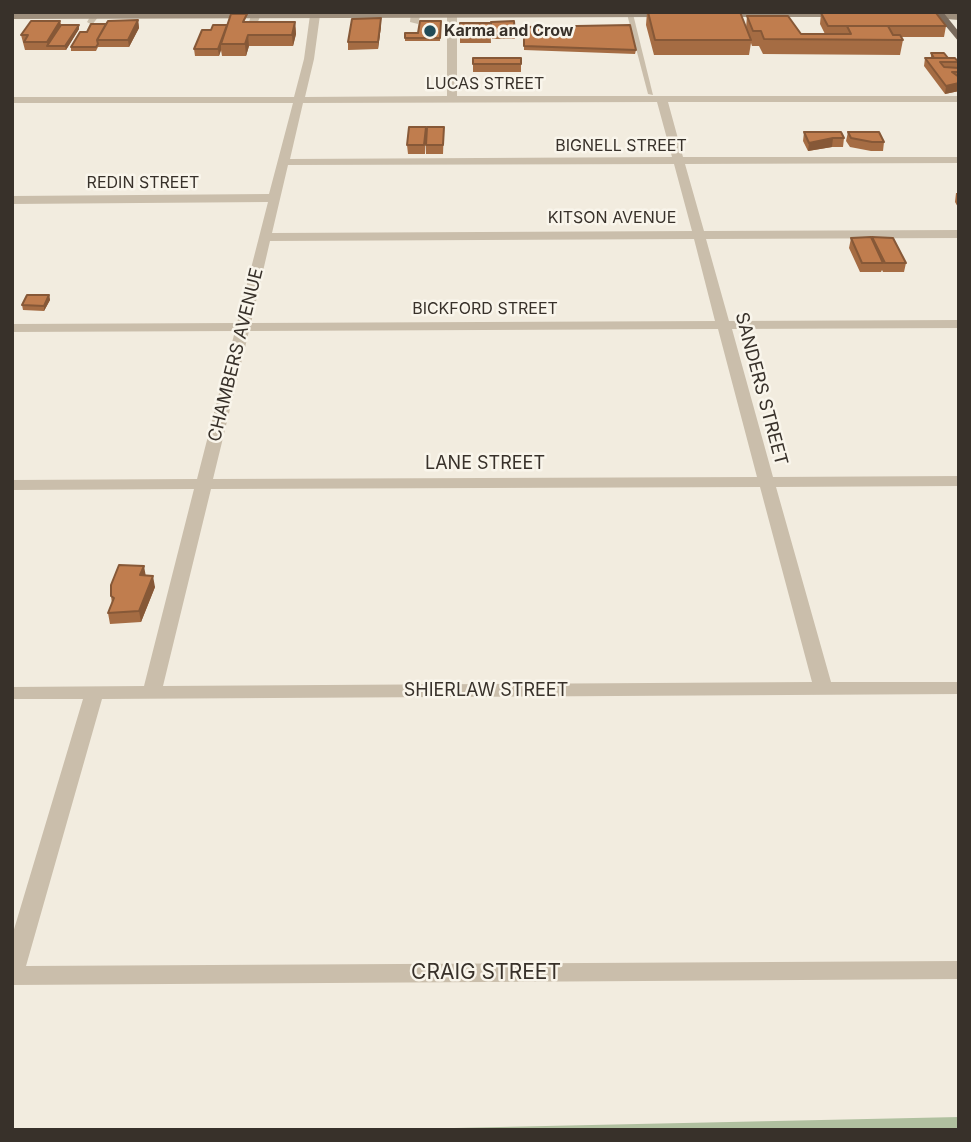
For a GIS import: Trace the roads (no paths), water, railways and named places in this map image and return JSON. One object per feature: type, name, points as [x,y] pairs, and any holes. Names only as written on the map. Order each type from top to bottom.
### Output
[{"type":"main road","points":[[452,18],[607,13],[631,18]]},
{"type":"main road","points":[[941,15],[959,39]]},
{"type":"main road","points":[[951,28],[915,17],[959,15]]},
{"type":"main road","points":[[12,16],[676,17]]},
{"type":"main road","points":[[12,22],[95,17]]},
{"type":"main road","points":[[710,17],[848,17]]},
{"type":"street","name":"CHAMBERS AVENUE","points":[[152,693],[309,59],[315,18]]},
{"type":"street","points":[[452,18],[452,100]]},
{"type":"street","name":"LUCAS STREET","points":[[12,100],[298,101],[656,97],[959,99]]},
{"type":"street","name":"SANDERS STREET","points":[[656,97],[680,162],[823,689]]},
{"type":"street","name":"BIGNELL STREET","points":[[283,162],[959,160]]},
{"type":"street","name":"REDIN STREET","points":[[12,200],[274,198]]},
{"type":"street","name":"KITSON AVENUE","points":[[265,237],[959,234]]},
{"type":"street","name":"BICKFORD STREET","points":[[12,328],[959,324]]},
{"type":"street","name":"LANE STREET","points":[[12,485],[959,481]]},
{"type":"street","name":"SHIERLAW STREET","points":[[12,693],[959,688]]},
{"type":"street","points":[[12,976],[94,693]]},
{"type":"street","name":"CRAIG STREET","points":[[12,976],[959,970]]},
{"type":"lane","points":[[631,18],[656,97]]},
{"type":"place","name":"Karma and Crow","points":[[430,31]]}]
